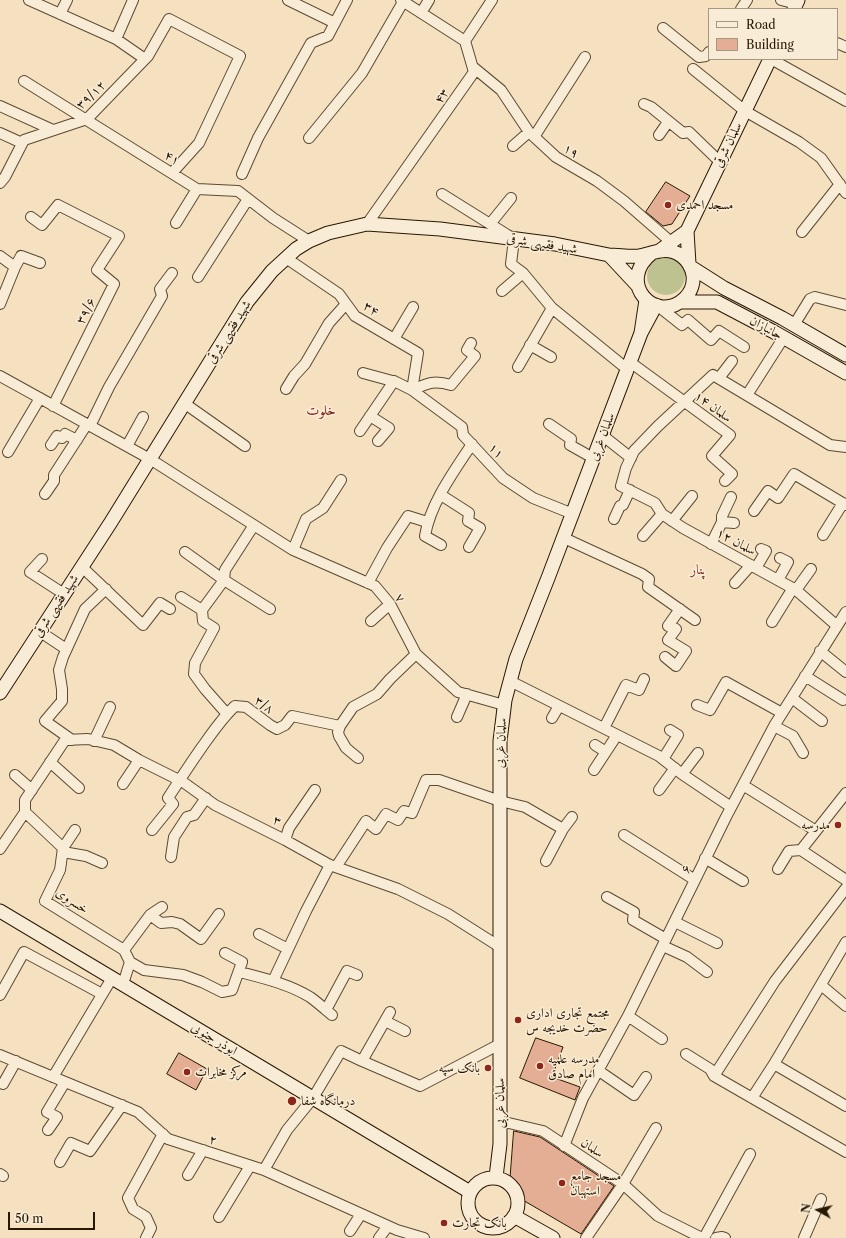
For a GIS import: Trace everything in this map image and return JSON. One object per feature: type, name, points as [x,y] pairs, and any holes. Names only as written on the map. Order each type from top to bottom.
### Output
[{"type":"street","points":[[29,0],[116,39],[145,59]]},
{"type":"street","points":[[60,14],[67,0]]},
{"type":"street","points":[[116,39],[133,0]]},
{"type":"street","points":[[288,0],[335,23]]},
{"type":"street","points":[[242,174],[258,138],[311,43],[328,36],[347,0]]},
{"type":"street","points":[[421,13],[429,0]]},
{"type":"street","points":[[465,41],[492,0]]},
{"type":"street","points":[[781,0],[796,4]]},
{"type":"street","points":[[309,138],[362,74],[402,1],[465,41],[473,67]]},
{"type":"street","name":"۳۹/۱۲","points":[[22,143],[24,140],[87,119],[145,59],[170,20],[240,56],[199,143],[172,173]]},
{"type":"street","points":[[663,28],[699,57],[706,56],[708,53]]},
{"type":"street","points":[[513,146],[532,135],[585,57]]},
{"type":"street","name":"سلمان شرقی","points":[[687,232],[770,60]]},
{"type":"street","points":[[772,60],[846,101]]},
{"type":"street","name":"۱۹","points":[[473,67],[501,90],[532,135],[556,157],[597,181],[624,201],[670,242]]},
{"type":"street","name":"۴۳","points":[[367,224],[474,72],[473,67]]},
{"type":"street","points":[[693,69],[745,111],[799,142],[821,158],[846,193]]},
{"type":"street","name":"۴۱","points":[[24,81],[197,189],[238,191],[273,218],[309,241]]},
{"type":"street","points":[[644,104],[651,107],[682,133],[690,132],[720,162]]},
{"type":"street","points":[[0,106],[53,130]]},
{"type":"street","points":[[659,134],[668,122]]},
{"type":"street","points":[[0,133],[22,143],[5,177],[0,183]]},
{"type":"street","points":[[802,232],[840,184]]},
{"type":"street","points":[[176,223],[197,189]]},
{"type":"street","points":[[442,194],[514,239]]},
{"type":"street","points":[[490,224],[511,198]]},
{"type":"street","points":[[198,277],[248,199]]},
{"type":"street","name":"۳۹/۶","points":[[31,217],[42,225],[58,205],[119,236],[97,270],[114,284],[54,406]]},
{"type":"street","name":"شهید فقیهی شرقی","points":[[0,693],[82,567],[247,302],[272,271],[296,249],[309,241],[328,233],[367,224],[440,229],[555,244],[609,255],[638,256],[655,252]]},
{"type":"street","points":[[637,285],[639,267],[644,259],[687,232],[690,266],[693,277],[692,287],[688,295],[681,302],[670,306],[653,304]]},
{"type":"street","name":"سلمان ۱۴","points":[[514,239],[511,264],[523,273],[552,308],[628,366],[685,402],[730,435],[712,456],[732,474],[724,482]]},
{"type":"street","points":[[655,252],[668,250],[676,252],[684,257],[690,266]]},
{"type":"street","points":[[609,255],[637,285],[641,293],[653,304],[682,325],[688,320],[711,340],[719,332],[744,347]]},
{"type":"street","points":[[0,256],[15,267]]},
{"type":"street","points":[[0,304],[21,256],[40,263]]},
{"type":"street","name":"۳۴","points":[[286,258],[338,294],[355,316],[418,354],[412,390]]},
{"type":"street","name":"جانبازان","points":[[690,266],[724,288],[794,325],[846,355]]},
{"type":"street","points":[[45,494],[54,481],[54,475],[88,425],[110,387],[162,296],[160,289],[172,273]]},
{"type":"street","points":[[502,291],[523,273]]},
{"type":"street","points":[[794,325],[810,299],[815,297],[842,305],[846,297]]},
{"type":"street","name":"جانبازان","points":[[681,302],[717,302],[784,337],[846,373]]},
{"type":"street","points":[[286,389],[294,376],[305,364],[329,323],[346,304]]},
{"type":"street","name":"سلمان غربی","points":[[496,1177],[500,1144],[500,741],[504,705],[516,659],[564,538],[593,458],[653,304]]},
{"type":"street","points":[[394,339],[413,307]]},
{"type":"street","points":[[518,367],[552,308]]},
{"type":"street","points":[[747,395],[784,337]]},
{"type":"street","points":[[412,390],[424,385],[439,382],[451,385],[475,356],[467,350],[471,343]]},
{"type":"street","points":[[530,345],[551,357]]},
{"type":"street","points":[[719,378],[732,361]]},
{"type":"street","name":"۱۱","points":[[363,373],[394,382],[412,390],[462,427],[463,435],[503,478],[533,498],[573,514]]},
{"type":"street","points":[[614,519],[620,506],[624,505],[626,468],[634,451],[658,426],[713,375],[830,445],[846,447]]},
{"type":"street","name":"۷","points":[[0,376],[150,459],[293,550],[375,586],[390,604],[416,654],[458,692],[504,705]]},
{"type":"street","points":[[360,431],[394,382]]},
{"type":"street","points":[[8,452],[40,398]]},
{"type":"street","points":[[184,403],[245,446]]},
{"type":"street","points":[[370,416],[389,428],[378,441]]},
{"type":"street","points":[[127,446],[143,417]]},
{"type":"street","points":[[549,424],[571,439],[570,444],[593,458]]},
{"type":"street","points":[[51,445],[57,436],[62,438],[65,434],[77,440]]},
{"type":"street","points":[[602,435],[631,458]]},
{"type":"street","points":[[441,545],[425,536],[427,522],[453,472],[472,444]]},
{"type":"street","points":[[754,511],[768,491],[778,498],[794,474],[844,504],[823,535]]},
{"type":"street","points":[[293,550],[306,519],[323,508],[341,480]]},
{"type":"street","name":"سلمان ۱۲","points":[[626,488],[655,503],[662,514],[683,528],[794,589],[836,625]]},
{"type":"street","points":[[441,495],[469,513],[468,521],[480,528],[470,546]]},
{"type":"street","points":[[672,521],[692,496]]},
{"type":"street","points":[[711,544],[722,522],[722,516],[731,497]]},
{"type":"street","points":[[643,536],[662,514]]},
{"type":"street","points":[[368,583],[387,548],[408,516],[427,522]]},
{"type":"street","points":[[722,522],[734,522]]},
{"type":"street","points":[[152,830],[173,804],[168,798],[179,780],[227,714],[194,674],[195,663],[214,628],[203,621],[202,610],[224,580],[225,570],[254,525]]},
{"type":"street","points":[[564,538],[642,574],[649,579],[648,587],[695,620]]},
{"type":"street","points":[[735,584],[754,567],[766,551],[761,548]]},
{"type":"street","points":[[185,552],[224,580],[270,609]]},
{"type":"street","points":[[778,580],[788,562],[780,558]]},
{"type":"street","points":[[42,559],[30,572],[64,594]]},
{"type":"street","points":[[82,567],[143,625],[160,603],[170,609]]},
{"type":"street","points":[[772,622],[794,589],[811,569]]},
{"type":"street","points":[[72,740],[45,721],[62,701],[59,670],[66,649],[85,609],[106,589]]},
{"type":"street","points":[[181,597],[202,610]]},
{"type":"street","points":[[371,621],[390,604]]},
{"type":"street","points":[[665,657],[676,666],[686,651],[668,640],[676,629],[668,626],[680,609]]},
{"type":"street","name":"۶","points":[[564,1146],[583,1098],[628,1016],[731,807],[774,726],[836,625],[846,612]]},
{"type":"street","points":[[39,631],[66,649]]},
{"type":"street","points":[[820,651],[846,672]]},
{"type":"street","points":[[358,758],[346,748],[339,736],[338,732],[340,726],[353,707],[377,694],[416,654]]},
{"type":"street","points":[[805,676],[843,700]]},
{"type":"street","points":[[604,728],[626,685],[639,690],[644,679]]},
{"type":"street","points":[[510,681],[659,756],[731,807]]},
{"type":"street","points":[[697,705],[710,710],[726,682],[782,714]]},
{"type":"street","points":[[457,718],[467,694]]},
{"type":"street","points":[[792,698],[822,721]]},
{"type":"street","name":"۳/۸","points":[[227,714],[235,706],[246,707],[277,729],[284,725],[292,716],[340,726]]},
{"type":"street","points":[[552,718],[559,706]]},
{"type":"street","points":[[94,741],[110,707]]},
{"type":"street","points":[[774,726],[793,736],[803,753]]},
{"type":"street","points":[[663,759],[678,734],[670,730]]},
{"type":"street","points":[[594,770],[617,735]]},
{"type":"street","points":[[0,849],[25,812],[25,800],[50,762],[65,740],[72,740]]},
{"type":"street","name":"۳","points":[[72,740],[94,741],[114,745],[139,760],[179,780],[215,805],[333,866],[398,889],[448,914],[500,947]]},
{"type":"street","points":[[595,746],[606,752]]},
{"type":"street","points":[[659,790],[698,753]]},
{"type":"street","points":[[123,784],[139,760]]},
{"type":"street","points":[[50,762],[79,788]]},
{"type":"street","points":[[15,775],[32,790]]},
{"type":"street","points":[[273,981],[288,949],[333,866],[366,821],[376,829],[386,814],[398,820],[404,811],[412,813],[426,780],[439,780],[500,801],[525,807],[563,829]]},
{"type":"street","points":[[743,785],[816,831]]},
{"type":"street","points":[[285,840],[289,828],[315,790]]},
{"type":"street","points":[[801,850],[846,793]]},
{"type":"street","points":[[171,856],[174,837],[187,818],[194,815],[206,798]]},
{"type":"street","points":[[25,812],[63,850],[86,856],[102,863]]},
{"type":"street","points":[[546,861],[563,829],[572,817]]},
{"type":"street","points":[[63,850],[75,830]]},
{"type":"street","points":[[624,835],[695,880]]},
{"type":"street","name":"خسروی","points":[[63,850],[60,870],[45,901],[124,950]]},
{"type":"street","points":[[778,869],[790,851],[801,850],[846,880]]},
{"type":"street","points":[[706,858],[743,880]]},
{"type":"street","points":[[714,1076],[775,981],[846,888]]},
{"type":"street","points":[[607,896],[634,912],[633,920],[707,972]]},
{"type":"street","points":[[162,907],[150,915],[124,950],[130,962],[144,970],[183,975],[222,992],[232,990],[240,972],[242,962],[225,953]]},
{"type":"street","name":"ابوذر جنوبی","points":[[0,911],[470,1192]]},
{"type":"street","points":[[150,915],[161,923],[172,922],[180,924],[201,939],[219,914]]},
{"type":"street","points":[[675,922],[717,943]]},
{"type":"street","points":[[259,934],[288,949]]},
{"type":"street","points":[[752,1098],[774,1064],[846,942]]},
{"type":"street","points":[[0,995],[4,978],[24,952],[102,994]]},
{"type":"street","points":[[53,1077],[102,994],[117,981],[130,962]]},
{"type":"street","points":[[240,972],[289,986],[310,997],[329,1012],[347,971],[357,975]]},
{"type":"street","points":[[821,985],[846,1006]]},
{"type":"street","points":[[628,1016],[662,1039]]},
{"type":"street","points":[[362,1061],[388,1017],[404,1031]]},
{"type":"street","points":[[264,1170],[287,1130],[313,1098],[341,1051],[420,1086],[500,1044]]},
{"type":"street","points":[[686,1054],[710,1070],[714,1076],[846,1152]]},
{"type":"street","name":"۲","points":[[0,1055],[138,1112],[168,1139],[264,1170],[409,1236],[424,1238]]},
{"type":"street","points":[[3,1084],[16,1061]]},
{"type":"street","points":[[774,1064],[846,1106]]},
{"type":"street","points":[[599,1071],[634,1095],[646,1077]]},
{"type":"street","points":[[48,1130],[57,1117],[47,1112],[65,1082]]},
{"type":"street","points":[[60,1162],[71,1143],[90,1151],[122,1105]]},
{"type":"street","name":"سلمان","points":[[500,1121],[543,1131],[623,1184],[658,1216],[703,1238]]},
{"type":"street","points":[[586,1238],[623,1184],[656,1128]]},
{"type":"street","points":[[146,1238],[151,1228],[146,1217],[133,1209],[128,1198],[163,1134]]},
{"type":"street","points":[[188,1175],[203,1150]]},
{"type":"street","points":[[703,1238],[750,1154]]},
{"type":"street","points":[[219,1217],[250,1166]]},
{"type":"street","points":[[496,1177],[508,1183],[516,1192],[518,1200],[517,1208],[514,1216],[509,1222],[502,1226],[483,1232],[479,1224],[473,1219],[469,1212],[467,1203],[473,1187],[480,1181],[496,1177]]},
{"type":"street","points":[[804,1238],[821,1199]]},
{"type":"street","points":[[350,1231],[361,1214]]},
{"type":"street","points":[[514,1216],[553,1238]]},
{"type":"street","points":[[379,1238],[388,1226]]},
{"type":"street","points":[[716,1238],[725,1238]]},
{"type":"green space","points":[[662,257],[670,257],[680,262],[684,269],[684,283],[680,290],[670,295],[662,295],[652,290],[650,287],[647,280],[647,272],[652,262],[655,260]]},
{"type":"building","name":"مسجد احمدی","points":[[666,182],[690,196],[672,224],[663,226],[646,212]]},
{"type":"building","name":"مدرسه علمیه امام صادق","points":[[536,1038],[563,1047],[552,1077],[580,1087],[575,1100],[520,1078]]},
{"type":"building","name":"مرکز مخابرات","points":[[179,1053],[207,1069],[196,1090],[167,1074]]},
{"type":"building","name":"مسجد جامع استهبان","points":[[514,1131],[540,1137],[614,1186],[581,1234],[521,1199],[510,1181]]},
{"type":"place","name":"مسجد احمدی","points":[[668,205]]},
{"type":"place","name":"مدرسه","points":[[838,825]]},
{"type":"place","name":"مجتمع تجاری اداری حضرت خدیجه س","points":[[518,1020]]},
{"type":"place","name":"مدرسه علمیه امام صادق","points":[[540,1066]]},
{"type":"place","name":"بانک سپه","points":[[488,1068]]},
{"type":"place","name":"مرکز مخابرات","points":[[187,1072]]},
{"type":"place","name":"درمانگاه شفا","points":[[292,1101]]},
{"type":"place","name":"مسجد جامع استهبان","points":[[562,1183]]},
{"type":"place","name":"بانک تجارت","points":[[444,1223]]},
{"type":"district","name":"خلوت","points":[[321,411]]},
{"type":"district","name":"پنار","points":[[698,570]]}]
